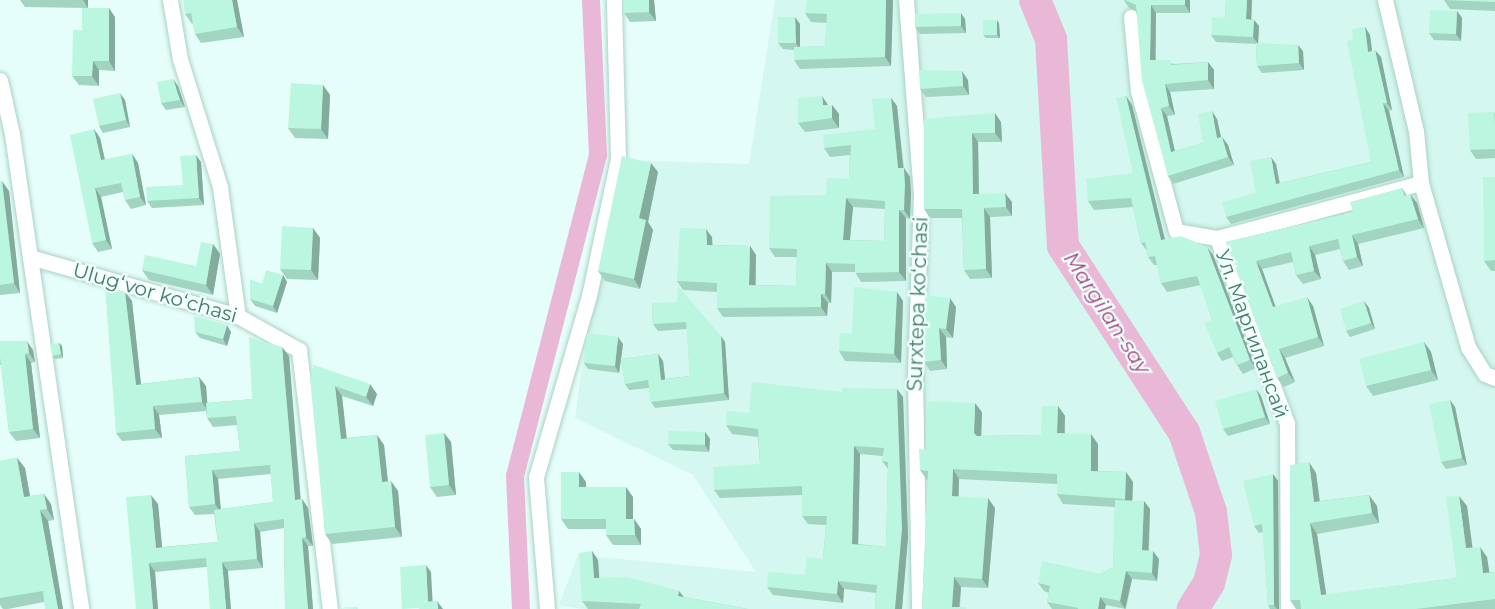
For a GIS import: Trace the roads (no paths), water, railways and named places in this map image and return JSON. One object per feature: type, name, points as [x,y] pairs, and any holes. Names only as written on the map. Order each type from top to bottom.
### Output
[{"type":"street","points":[[170,0],[180,59],[220,187],[238,315]]},
{"type":"street","points":[[547,609],[536,477],[589,296],[618,158],[614,0]]},
{"type":"street","name":"Surxtepa koʻchasi","points":[[906,0],[921,194],[915,376],[919,609]]},
{"type":"street","points":[[1384,0],[1416,131],[1422,183],[1468,347],[1485,374],[1495,378]]},
{"type":"street","points":[[1131,17],[1138,91],[1176,231],[1217,238],[1422,183]]},
{"type":"street","points":[[0,80],[30,256],[81,609]]},
{"type":"street","name":"Ул. Маргилансай","points":[[1217,238],[1287,423],[1284,478],[1288,609]]},
{"type":"street","name":"Ulugʻvor koʻchasi","points":[[30,256],[238,315],[299,350],[330,609]]},
{"type":"waterway","points":[[521,609],[515,476],[598,155],[591,0]]},
{"type":"waterway","name":"Margilan-say","points":[[1035,0],[1051,39],[1063,246],[1184,432],[1211,512],[1216,555],[1209,583],[1193,609]]}]
